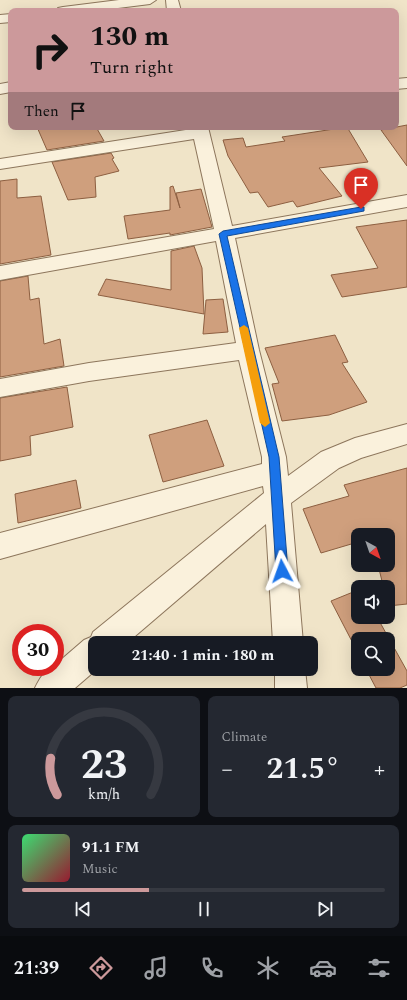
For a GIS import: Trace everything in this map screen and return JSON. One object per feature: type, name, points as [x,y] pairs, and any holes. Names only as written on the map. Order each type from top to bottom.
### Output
[{"type":"street","points":[[87,8],[150,0]]},
{"type":"street","points":[[0,164],[200,130],[276,471],[276,499],[287,636]]},
{"type":"street","points":[[0,273],[407,201]]},
{"type":"street","points":[[0,388],[89,372],[248,350]]},
{"type":"street","points":[[112,636],[276,499],[330,460],[356,449],[407,434]]},
{"type":"street","points":[[0,546],[276,471]]},
{"type":"street","points":[[51,688],[88,657]]},
{"type":"street","points":[[290,676],[291,688]]},
{"type":"building","points":[[407,125],[407,166],[381,130],[399,130],[399,127]]},
{"type":"building","points":[[38,130],[98,130],[104,141],[47,150]]},
{"type":"building","points":[[328,130],[349,130],[368,162],[319,168],[342,196],[297,207],[293,201],[268,207],[258,192],[250,193],[228,156],[223,140],[243,138],[246,147],[285,141],[282,137]]},
{"type":"building","points":[[111,153],[114,158],[112,159],[119,171],[95,177],[96,197],[68,200],[52,162]]},
{"type":"building","points":[[17,179],[17,198],[41,196],[51,255],[0,264],[0,181]]},
{"type":"building","points":[[173,186],[180,208],[176,193],[201,189],[212,227],[170,235],[170,233],[128,239],[124,216],[170,210],[170,187]]},
{"type":"building","points":[[407,220],[407,287],[342,297],[331,275],[378,268],[356,227]]},
{"type":"building","points":[[194,246],[202,268],[204,314],[98,295],[106,279],[171,290],[171,251]]},
{"type":"building","points":[[28,276],[30,300],[39,298],[44,344],[60,339],[64,366],[0,377],[0,281]]},
{"type":"building","points":[[223,299],[228,332],[203,334],[206,300]]},
{"type":"building","points":[[335,335],[348,362],[342,363],[367,402],[329,415],[282,421],[272,384],[279,383],[265,348]]},
{"type":"building","points":[[67,387],[73,427],[30,436],[31,455],[0,461],[0,398]]},
{"type":"building","points":[[207,420],[224,466],[163,482],[149,435]]},
{"type":"building","points":[[407,468],[407,604],[395,605],[395,580],[382,580],[380,572],[395,572],[395,528],[351,528],[351,544],[321,553],[303,509],[349,496],[344,485]]},
{"type":"building","points":[[76,480],[81,508],[18,523],[15,494]]},
{"type":"building","points":[[351,593],[351,624],[381,624],[385,632],[351,632],[351,640],[331,601]]},
{"type":"building","points":[[395,649],[407,671],[407,685],[400,688],[376,688],[370,676],[395,676]]},
{"type":"slow traffic","points":[[244,328],[265,423]]},
{"type":"route","points":[[282,571],[274,457],[248,350],[237,291],[223,234],[361,209]]}]
